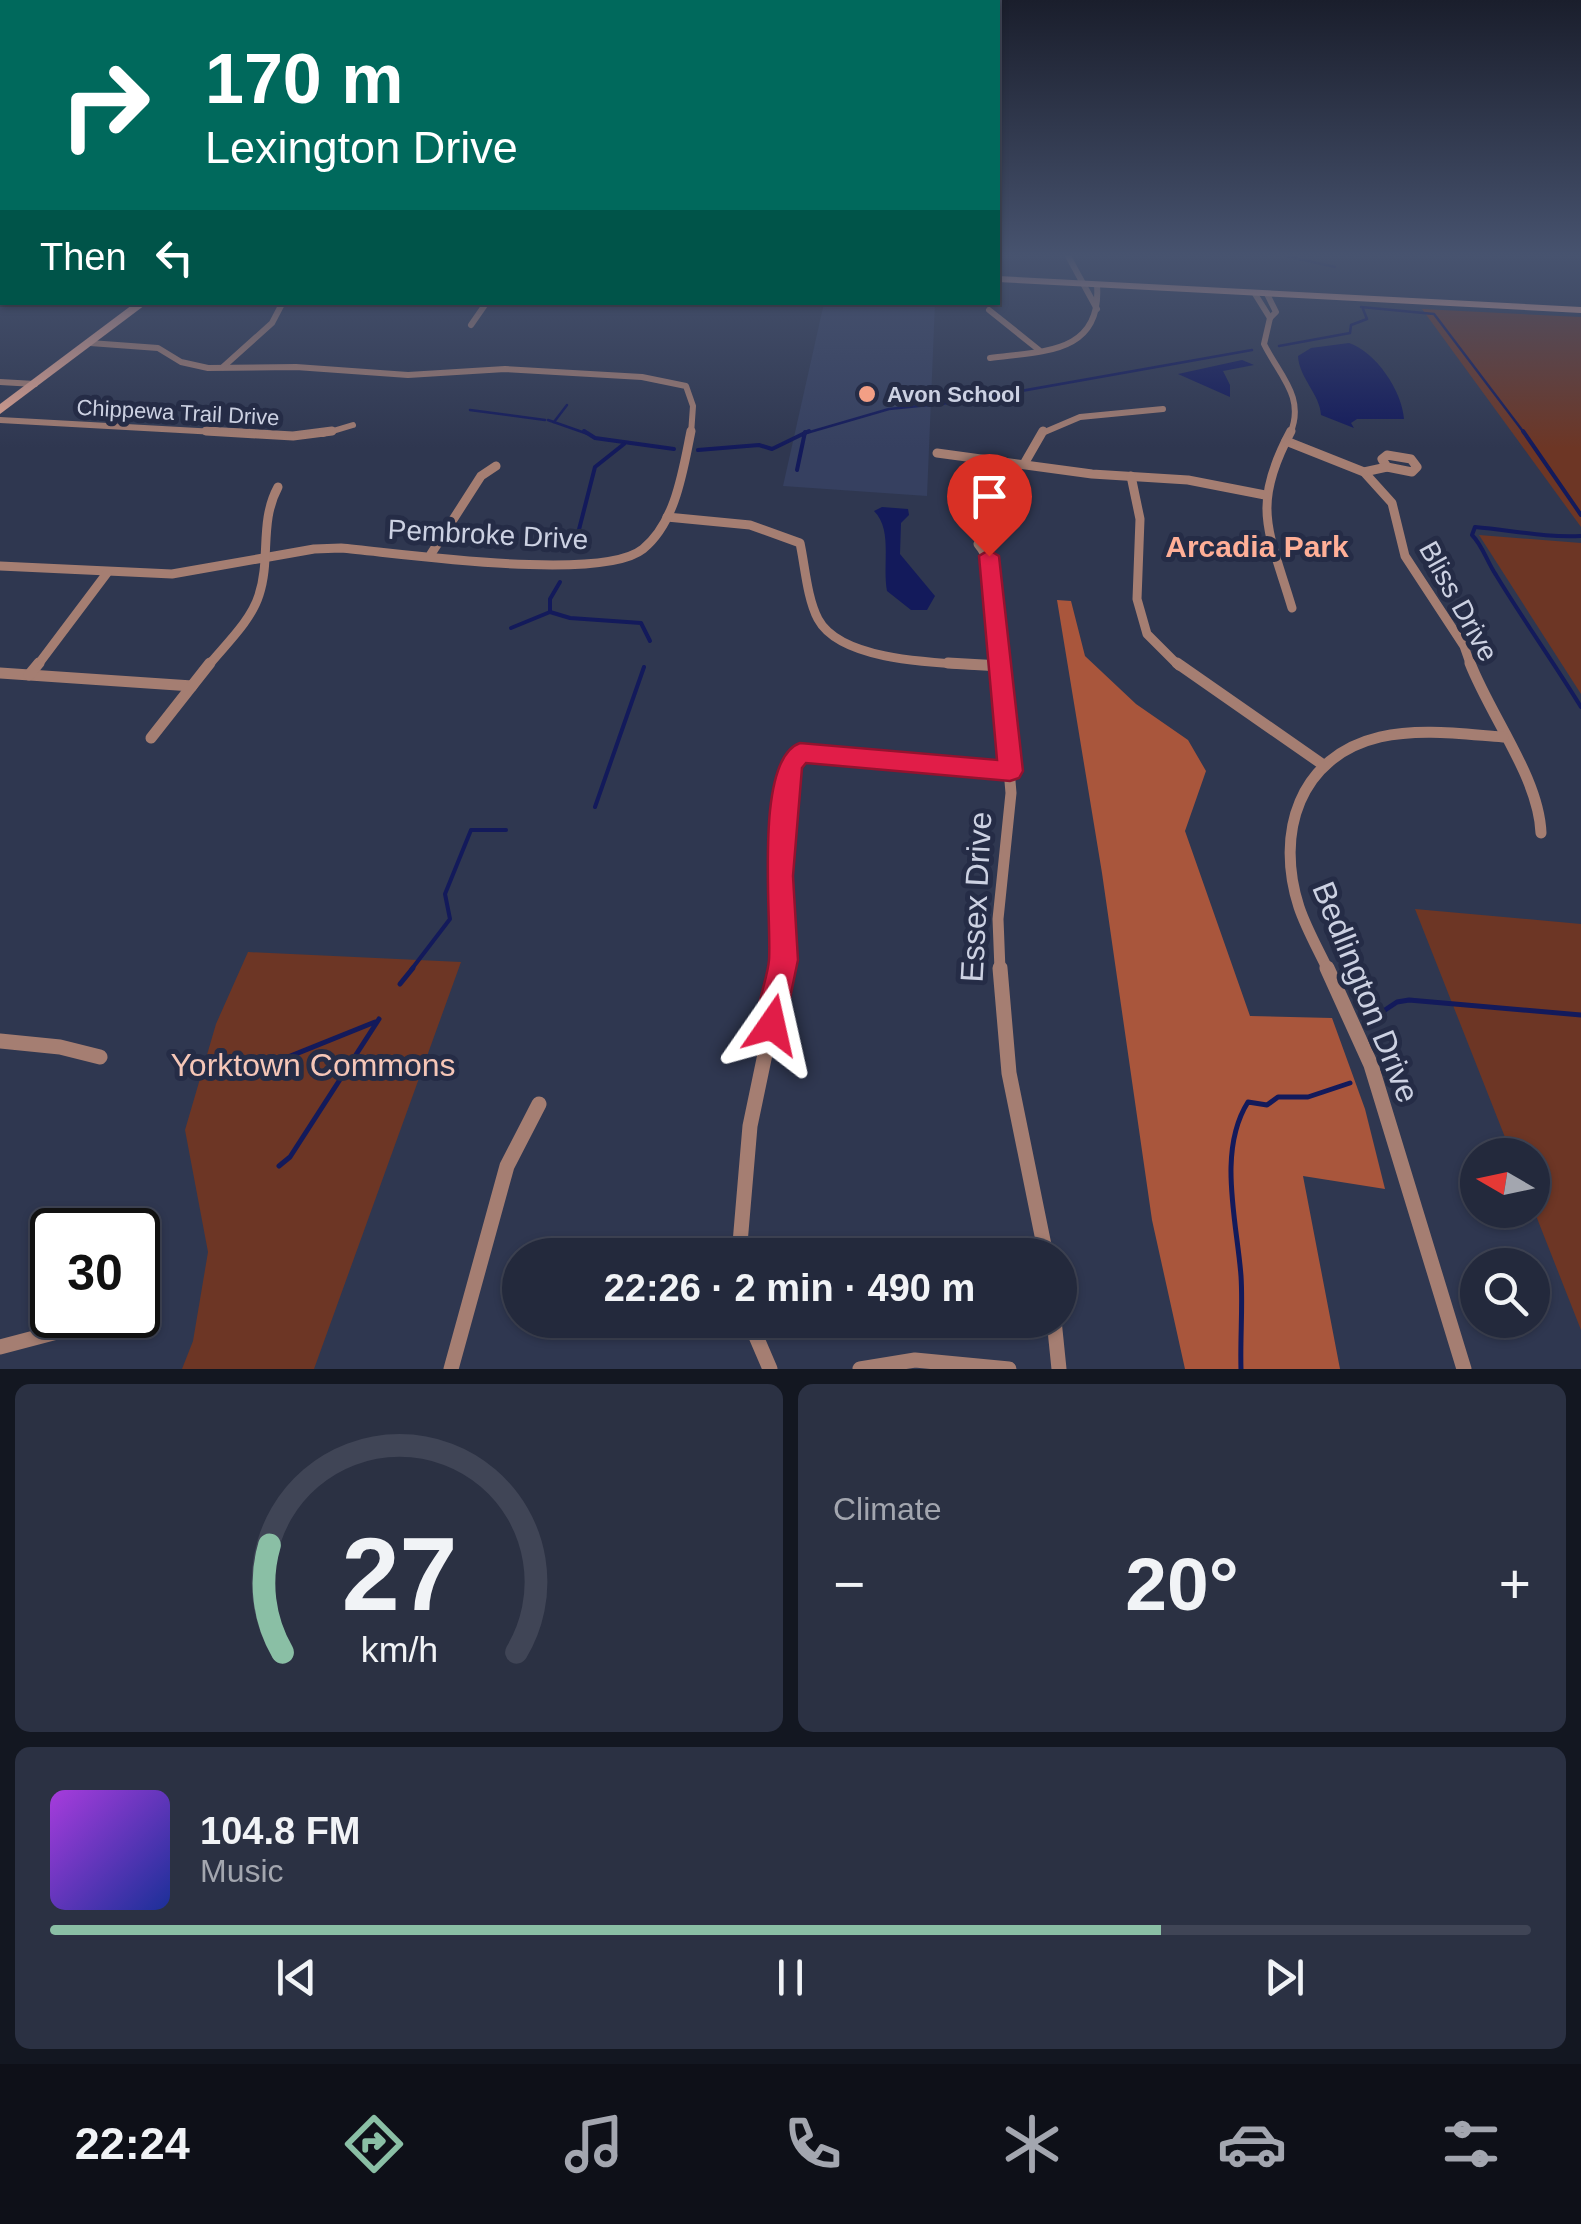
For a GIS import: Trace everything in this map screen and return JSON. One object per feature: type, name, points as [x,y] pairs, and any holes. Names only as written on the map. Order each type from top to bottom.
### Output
[{"type":"main road","points":[[0,410],[120,320]]},
{"type":"street","points":[[222,368],[274,320]]},
{"type":"street","points":[[471,325],[475,320]]},
{"type":"street","points":[[1001,320],[1039,350]]},
{"type":"street","points":[[990,358],[1071,344],[1088,335],[1097,320]]},
{"type":"street","points":[[1270,320],[1264,344],[1288,382],[1297,411],[1286,442],[1272,463],[1264,495],[1292,608]]},
{"type":"street","points":[[90,343],[158,348],[194,366],[408,375],[505,368],[642,378],[686,386],[695,411],[667,517],[750,526],[800,543],[817,618],[823,629],[838,638],[891,657],[1001,666]]},
{"type":"street","points":[[0,382],[34,384]]},
{"type":"street","points":[[1024,464],[1041,432],[1055,426],[1076,418],[1162,410]]},
{"type":"street","name":"Chippewa Trail Drive","points":[[0,420],[293,436],[352,425]]},
{"type":"street","points":[[1286,442],[1364,472],[1386,468]]},
{"type":"street","points":[[937,453],[1188,480],[1264,495]]},
{"type":"street","points":[[431,554],[481,476],[496,466]]},
{"type":"street","name":"Bliss Drive","points":[[1364,472],[1392,502],[1405,556],[1464,646],[1504,738],[1540,806],[1541,834]]},
{"type":"street","points":[[1131,476],[1140,519],[1137,600],[1148,634],[1183,669],[1322,764]]},
{"type":"street","points":[[151,738],[254,606],[263,589],[264,514],[278,487]]},
{"type":"street","name":"Pembroke Drive","points":[[0,566],[172,574],[341,548],[557,564],[610,561],[629,558],[642,549],[667,517]]},
{"type":"street","name":"Essex Drive","points":[[978,544],[989,556],[1012,793],[998,918],[1002,1012],[1012,1093],[1042,1238]]},
{"type":"street","points":[[29,675],[61,638],[81,602],[107,573]]},
{"type":"street","points":[[0,674],[192,686]]},
{"type":"street","name":"Bedlington Drive","points":[[1464,1369],[1371,1066],[1299,908],[1292,882],[1288,834],[1299,790],[1322,764],[1346,748],[1386,736],[1418,732],[1504,738]]},
{"type":"street","points":[[741,1238],[752,1111],[784,960],[779,876],[790,765],[800,753],[1010,771]]},
{"type":"street","points":[[0,1041],[60,1047],[100,1057]]},
{"type":"street","points":[[451,1369],[506,1166],[539,1104]]},
{"type":"street","points":[[0,1347],[34,1338]]},
{"type":"street","points":[[757,1338],[770,1369]]},
{"type":"street","points":[[1056,1338],[1059,1369]]},
{"type":"street","points":[[860,1369],[878,1362],[922,1360],[1009,1369]]},
{"type":"shaded area","name":"Avon School","points":[[820,320],[934,320],[927,496],[783,486]]},
{"type":"shaded area","points":[[1349,343],[1369,355],[1386,374],[1404,419],[1357,419],[1351,423],[1354,428],[1321,415],[1298,356],[1311,348]]},
{"type":"shaded area","points":[[1242,360],[1254,365],[1223,371],[1230,385],[1230,397],[1178,374]]},
{"type":"shaded area","points":[[882,507],[908,509],[909,515],[901,523],[900,554],[935,596],[927,610],[911,610],[887,591],[885,538],[874,511]]},
{"type":"shaded area","points":[[1057,600],[1071,601],[1085,656],[1136,704],[1188,740],[1206,771],[1185,831],[1250,1016],[1332,1018],[1365,1109],[1385,1189],[1303,1176],[1340,1369],[1185,1369],[1152,1220],[1102,873]]},
{"type":"green space","points":[[1430,320],[1581,320],[1581,527]]},
{"type":"green space","points":[[1479,535],[1581,543],[1581,694]]},
{"type":"green space","points":[[1415,909],[1581,924],[1581,1330],[1541,1228],[1550,1228],[1550,1138],[1505,1138]]},
{"type":"green space","name":"Yorktown Commons","points":[[248,952],[461,962],[314,1369],[182,1369],[193,1341],[208,1252],[185,1130],[216,1024]]},
{"type":"waterway","points":[[1279,346],[1350,333],[1351,325],[1365,320]]},
{"type":"waterway","points":[[1438,320],[1525,434]]},
{"type":"waterway","points":[[805,434],[889,409],[959,402],[1252,350]]},
{"type":"waterway","points":[[554,422],[567,405]]},
{"type":"waterway","points":[[470,410],[545,420]]},
{"type":"waterway","points":[[548,420],[588,434]]},
{"type":"waterway","points":[[584,431],[595,438],[674,449]]},
{"type":"waterway","points":[[805,433],[809,431]]},
{"type":"waterway","points":[[1523,431],[1581,515]]},
{"type":"waterway","points":[[698,450],[759,445],[772,449],[805,433]]},
{"type":"waterway","points":[[797,470],[805,434]]},
{"type":"waterway","points":[[574,549],[595,467],[624,444]]},
{"type":"waterway","points":[[1581,536],[1475,527],[1472,535],[1581,707]]},
{"type":"waterway","points":[[550,612],[550,599],[560,582]]},
{"type":"waterway","points":[[511,628],[550,612]]},
{"type":"waterway","points":[[550,612],[570,618],[641,623],[650,641]]},
{"type":"waterway","points":[[595,807],[644,667]]},
{"type":"waterway","points":[[411,970],[450,919],[445,894],[471,830],[506,830]]},
{"type":"waterway","points":[[400,984],[413,968]]},
{"type":"waterway","points":[[1382,1012],[1397,1002],[1409,1000],[1581,1015]]},
{"type":"waterway","points":[[279,1166],[290,1157],[379,1019]]},
{"type":"waterway","points":[[241,1076],[375,1022]]},
{"type":"waterway","points":[[1241,1369],[1241,1276],[1231,1187],[1233,1142],[1239,1121],[1248,1102],[1267,1105],[1278,1097],[1308,1097],[1350,1083]]},
{"type":"place","name":"Avon School","points":[[867,394]]},
{"type":"district","name":"Arcadia Park","points":[[1257,547]]},
{"type":"route","points":[[772,1025],[784,960],[780,851],[790,765],[800,753],[1010,771],[989,556]]}]
